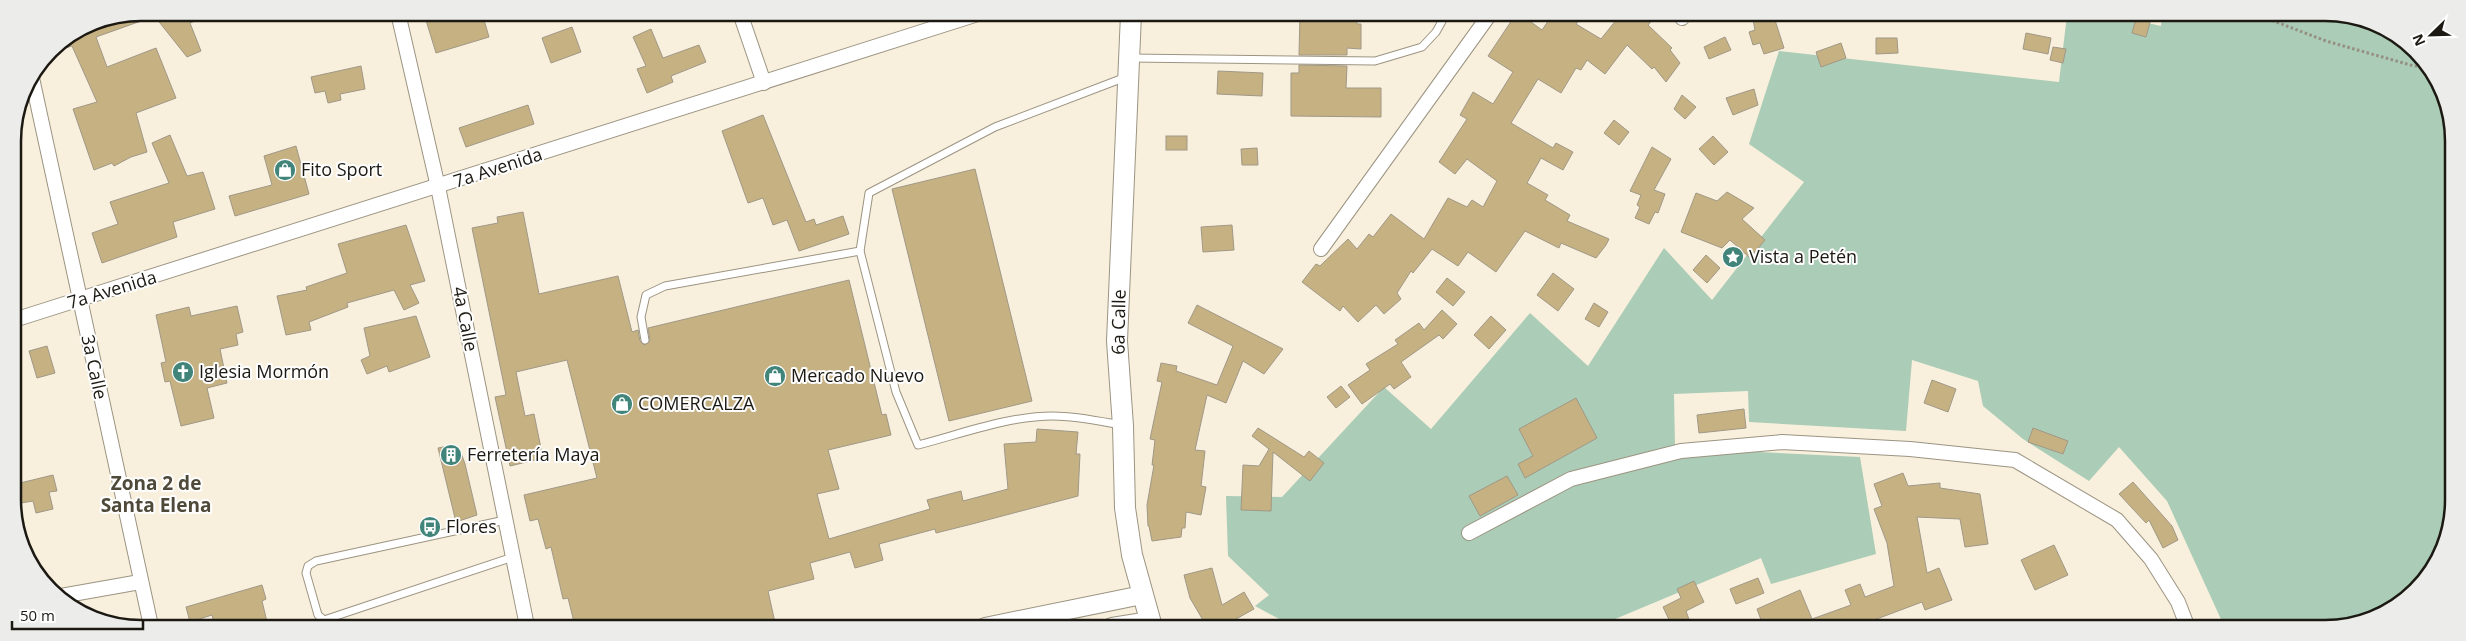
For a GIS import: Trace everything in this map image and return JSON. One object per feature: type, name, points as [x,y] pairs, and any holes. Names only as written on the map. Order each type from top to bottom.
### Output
[{"type":"main road","name":"6a Calle","points":[[1132,21],[1117,341],[1123,426],[1125,508],[1132,555],[1142,595],[1152,620]]},
{"type":"street","name":"4a Calle","points":[[400,21],[438,187],[526,620]]},
{"type":"street","points":[[743,21],[764,83]]},
{"type":"street","name":"7a Avenida","points":[[21,318],[959,21]]},
{"type":"street","points":[[1321,249],[1485,21]]},
{"type":"street","name":"3a Calle","points":[[34,88],[149,620]]},
{"type":"street","points":[[1469,533],[1572,479],[1681,451],[1782,442],[1910,449],[2014,460],[2117,520],[2151,559],[2178,602],[2185,619]]},
{"type":"street","points":[[68,595],[140,582]]},
{"type":"street","points":[[1021,620],[1142,595]]},
{"type":"lane","points":[[1123,426],[1088,419],[1053,416],[1036,417],[1020,419],[918,445],[896,392],[860,251],[869,193],[995,127],[1129,67],[1374,61],[1422,47],[1436,32],[1442,21]]},
{"type":"lane","points":[[645,340],[641,317],[646,295],[665,286],[860,251]]},
{"type":"lane","points":[[324,620],[318,615],[306,572],[308,566],[316,561],[505,520]]},
{"type":"lane","points":[[324,620],[513,557]]},
{"type":"path","points":[[2274,21],[2326,41],[2418,66]]},
{"type":"green space","points":[[2066,21],[2138,21],[2161,26],[2161,21],[2325,21],[2364,28],[2385,37],[2398,46],[2406,53],[2406,60],[2413,60],[2429,81],[2438,102],[2445,141],[2445,500],[2438,539],[2429,560],[2420,573],[2392,600],[2371,611],[2348,617],[2333,619],[2221,619],[2167,501],[2119,447],[2089,481],[2023,439],[1983,406],[1978,381],[1912,360],[1906,431],[1749,422],[1748,391],[1674,394],[1675,448],[1860,457],[1876,554],[1771,584],[1761,558],[1614,619],[1280,619],[1255,606],[1269,595],[1228,556],[1226,496],[1282,497],[1384,387],[1431,429],[1530,313],[1588,366],[1664,248],[1712,300],[1804,182],[1749,144],[1779,51],[2059,82]]},
{"type":"building","points":[[141,21],[96,37],[107,67],[156,48],[176,98],[136,113],[147,152],[131,157],[114,166],[112,163],[94,170],[73,109],[97,102],[72,46],[66,48],[74,41],[95,30],[125,22]]},
{"type":"building","points":[[158,21],[195,21],[190,23],[201,51],[187,57]]},
{"type":"building","points":[[426,21],[484,21],[489,37],[436,53]]},
{"type":"building","points":[[1300,21],[1357,21],[1357,24],[1361,24],[1361,49],[1347,48],[1347,55],[1299,55]]},
{"type":"building","points":[[1511,21],[1530,21],[1542,30],[1548,21],[1578,21],[1576,24],[1601,39],[1615,21],[1651,21],[1648,25],[1672,48],[1670,50],[1680,63],[1666,82],[1654,67],[1652,69],[1627,45],[1605,74],[1587,60],[1581,70],[1576,68],[1561,93],[1538,79],[1511,123],[1553,148],[1556,143],[1573,152],[1563,170],[1541,158],[1527,183],[1548,195],[1545,200],[1570,215],[1567,221],[1609,239],[1596,258],[1561,243],[1559,248],[1525,231],[1496,272],[1468,252],[1458,266],[1432,249],[1413,273],[1411,271],[1397,293],[1401,299],[1384,314],[1376,305],[1358,322],[1343,306],[1340,311],[1302,282],[1316,264],[1320,266],[1348,239],[1357,249],[1369,234],[1373,237],[1391,214],[1424,239],[1448,198],[1467,207],[1472,200],[1483,207],[1497,181],[1467,159],[1455,174],[1439,162],[1467,119],[1460,115],[1473,92],[1493,104],[1513,72],[1488,56]]},
{"type":"building","points":[[1753,21],[1775,21],[1784,48],[1764,54],[1760,43],[1753,45],[1749,32],[1755,30]]},
{"type":"building","points":[[2135,21],[2150,21],[2146,37],[2132,33]]},
{"type":"building","points":[[572,27],[581,52],[551,63],[542,38]]},
{"type":"building","points":[[651,29],[663,58],[699,45],[706,62],[671,76],[673,82],[647,93],[637,69],[646,66],[633,37]]},
{"type":"building","points":[[2026,33],[2051,38],[2048,54],[2023,49]]},
{"type":"building","points":[[1725,37],[1731,50],[1709,59],[1704,47]]},
{"type":"building","points":[[1876,38],[1897,38],[1898,53],[1876,54]]},
{"type":"building","points":[[1841,43],[1846,58],[1821,67],[1816,52]]},
{"type":"building","points":[[2053,47],[2066,49],[2063,63],[2050,60]]},
{"type":"building","points":[[1299,65],[1347,66],[1346,88],[1381,88],[1381,117],[1291,116],[1291,73],[1299,73]]},
{"type":"building","points":[[361,66],[365,89],[340,94],[341,100],[328,103],[325,91],[315,93],[311,77]]},
{"type":"building","points":[[1218,71],[1263,73],[1262,96],[1217,94]]},
{"type":"building","points":[[1754,89],[1758,105],[1733,115],[1726,98]]},
{"type":"building","points":[[1682,95],[1696,107],[1685,119],[1674,109]]},
{"type":"building","points":[[528,105],[534,124],[466,147],[459,128]]},
{"type":"building","points":[[763,115],[806,222],[814,219],[816,225],[843,216],[849,234],[799,251],[787,220],[773,225],[763,198],[748,203],[722,131]]},
{"type":"building","points":[[1614,120],[1629,132],[1619,145],[1604,133]]},
{"type":"building","points":[[170,135],[187,176],[203,172],[215,209],[173,222],[177,237],[102,263],[92,233],[118,224],[110,202],[169,183],[152,143]]},
{"type":"building","points":[[1166,136],[1187,136],[1187,150],[1166,150]]},
{"type":"building","points":[[1713,136],[1728,152],[1714,165],[1699,149]]},
{"type":"building","name":"Fito Sport","points":[[296,146],[309,194],[235,216],[229,196],[272,185],[264,156]]},
{"type":"building","points":[[1652,147],[1671,159],[1654,190],[1665,194],[1658,213],[1655,212],[1649,224],[1635,218],[1640,207],[1637,205],[1641,195],[1630,191]]},
{"type":"building","points":[[1257,148],[1258,165],[1242,165],[1241,149]]},
{"type":"building","points":[[975,169],[1032,401],[949,421],[892,189]]},
{"type":"building","points":[[1727,192],[1754,208],[1742,219],[1765,240],[1750,258],[1730,240],[1722,248],[1681,232],[1696,193],[1717,201]]},
{"type":"building","points":[[523,212],[539,294],[618,276],[632,332],[638,330],[640,341],[644,345],[650,341],[648,328],[849,280],[882,415],[886,414],[891,435],[828,450],[839,489],[817,494],[829,539],[930,509],[927,500],[961,491],[963,501],[1008,489],[1004,444],[1036,442],[1037,429],[1078,432],[1076,454],[1080,454],[1078,496],[936,533],[935,529],[879,544],[883,560],[855,568],[850,552],[810,563],[814,579],[768,591],[774,620],[573,620],[568,598],[563,599],[551,547],[546,549],[538,519],[530,521],[524,495],[597,478],[567,360],[516,372],[525,416],[534,414],[543,458],[510,466],[495,397],[506,395],[472,228],[498,223],[497,217]]},
{"type":"building","points":[[406,225],[425,281],[410,285],[419,303],[404,310],[394,290],[347,303],[348,307],[309,322],[311,330],[286,335],[277,296],[307,290],[306,287],[347,273],[338,244]]},
{"type":"building","points":[[1232,225],[1234,250],[1203,252],[1201,227]]},
{"type":"building","points":[[1706,255],[1720,268],[1707,283],[1693,270]]},
{"type":"building","points":[[1553,273],[1574,289],[1558,311],[1537,295]]},
{"type":"building","points":[[1447,278],[1465,292],[1453,306],[1436,292]]},
{"type":"building","points":[[1594,303],[1608,312],[1599,327],[1585,319]]},
{"type":"building","points":[[1197,305],[1283,349],[1264,374],[1243,361],[1226,403],[1207,395],[1195,450],[1205,451],[1201,486],[1206,487],[1201,515],[1186,512],[1185,528],[1182,528],[1181,537],[1152,541],[1148,526],[1147,505],[1154,465],[1152,465],[1155,440],[1150,439],[1162,382],[1157,381],[1161,363],[1177,366],[1176,371],[1217,385],[1233,346],[1188,323]]},
{"type":"building","name":"Iglesia Mormón","points":[[237,306],[243,332],[236,334],[238,345],[220,349],[227,383],[207,388],[214,418],[181,426],[170,381],[165,382],[161,363],[166,362],[156,315],[189,307],[191,316]]},
{"type":"building","points":[[1442,310],[1457,324],[1443,339],[1439,335],[1401,362],[1411,377],[1394,389],[1390,384],[1362,404],[1348,385],[1370,370],[1366,364],[1398,344],[1395,340],[1419,323],[1424,330]]},
{"type":"building","points":[[416,316],[430,357],[389,372],[387,366],[367,374],[361,360],[370,356],[364,328]]},
{"type":"building","points":[[1491,316],[1506,330],[1489,349],[1474,335]]},
{"type":"building","points":[[47,346],[55,373],[37,378],[29,351]]},
{"type":"building","points":[[1932,380],[1956,389],[1948,412],[1924,403]]},
{"type":"building","points":[[1341,386],[1350,397],[1336,408],[1327,397]]},
{"type":"building","points":[[1576,398],[1597,438],[1525,478],[1518,464],[1533,456],[1519,429]]},
{"type":"building","points":[[1744,409],[1746,428],[1699,433],[1697,415]]},
{"type":"building","points":[[1258,428],[1304,457],[1309,451],[1324,463],[1310,481],[1273,452],[1271,511],[1241,510],[1243,465],[1259,466],[1269,449],[1252,436]]},
{"type":"building","points":[[2033,428],[2068,441],[2063,454],[2028,442]]},
{"type":"building","points":[[453,445],[460,450],[465,464],[477,515],[456,522],[438,448]]},
{"type":"building","points":[[1903,473],[1908,486],[1940,483],[1940,488],[1980,494],[1988,544],[1965,547],[1960,519],[1917,517],[1927,573],[1939,568],[1952,600],[1925,610],[1922,602],[1876,619],[1761,619],[1757,609],[1800,590],[1812,619],[1851,605],[1845,590],[1860,584],[1865,597],[1894,586],[1887,543],[1874,509],[1882,506],[1874,484]]},
{"type":"building","points":[[53,475],[57,491],[49,492],[53,509],[36,513],[33,501],[21,503],[21,483]]},
{"type":"building","points":[[1507,476],[1518,495],[1480,516],[1469,496]]},
{"type":"building","points":[[2133,482],[2172,526],[2178,540],[2163,548],[2149,520],[2146,523],[2119,494]]},
{"type":"building","points":[[2054,545],[2068,575],[2035,590],[2021,560]]},
{"type":"building","points":[[1212,568],[1222,605],[1244,592],[1254,609],[1237,620],[1203,620],[1190,598],[1184,575]]},
{"type":"building","points":[[1758,578],[1764,593],[1736,604],[1730,589]]},
{"type":"building","points":[[1694,581],[1704,602],[1686,611],[1689,619],[1669,619],[1663,607],[1681,598],[1677,589]]},
{"type":"building","points":[[262,585],[266,599],[262,601],[267,620],[213,620],[212,615],[189,620],[186,607]]},
{"type":"place","name":"Fito Sport","points":[[285,170]]},
{"type":"place","name":"Vista a Petén","points":[[1733,257]]},
{"type":"place","name":"Iglesia Mormón","points":[[183,372]]},
{"type":"place","name":"Mercado Nuevo","points":[[775,376]]},
{"type":"place","name":"COMERCALZA","points":[[622,404]]},
{"type":"place","name":"Ferretería Maya","points":[[451,455]]},
{"type":"place","name":"Flores","points":[[430,527]]},
{"type":"district","name":"Zona 2 de Santa Elena","points":[[156,494]]}]
